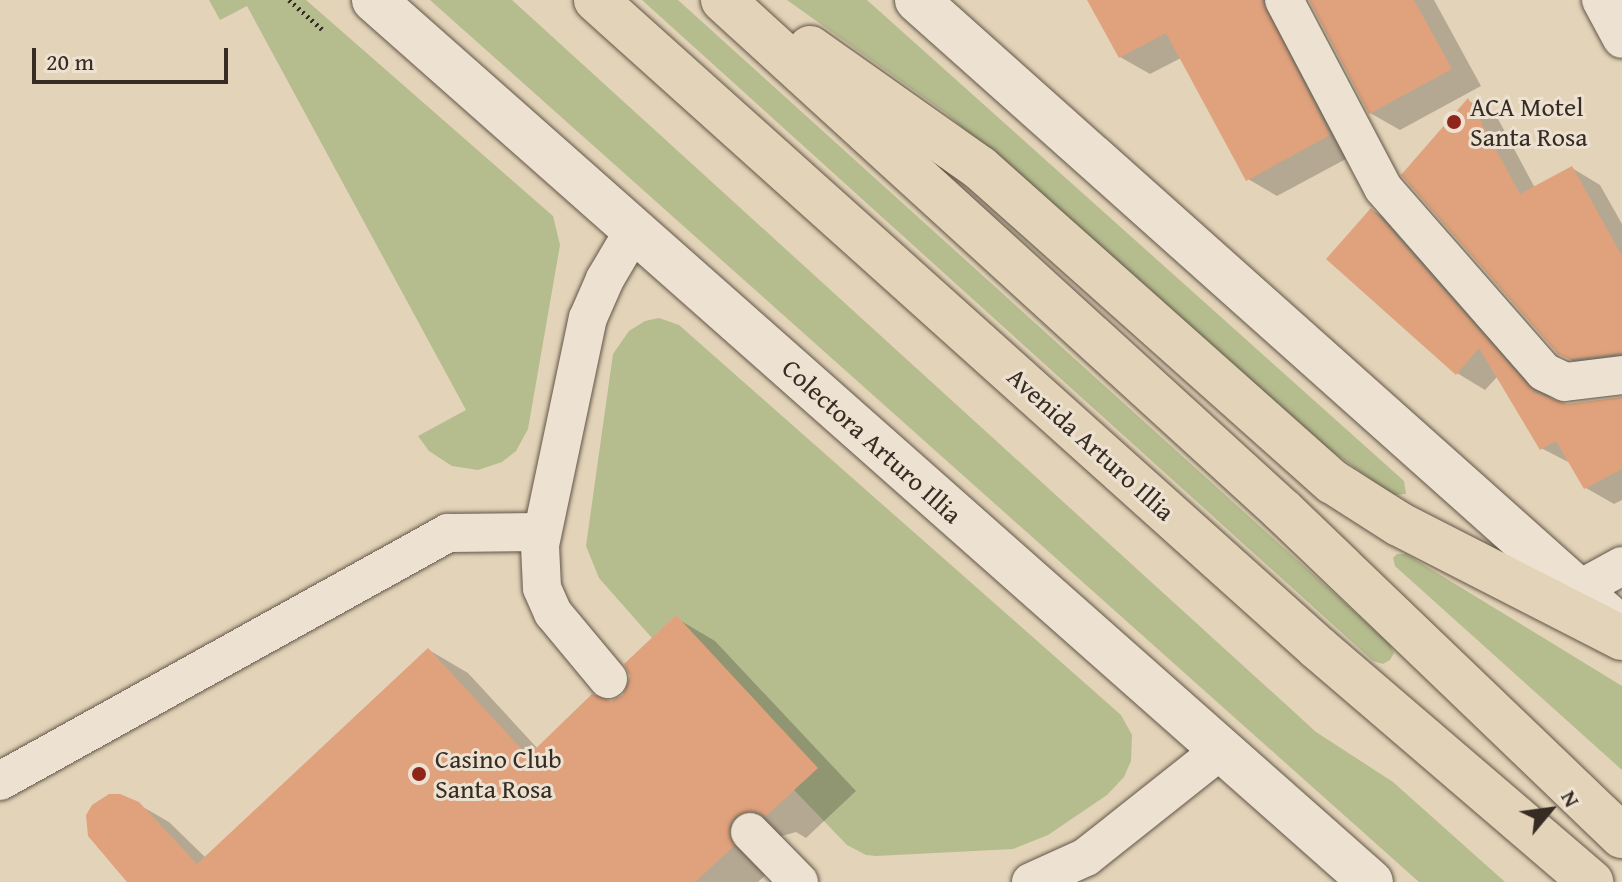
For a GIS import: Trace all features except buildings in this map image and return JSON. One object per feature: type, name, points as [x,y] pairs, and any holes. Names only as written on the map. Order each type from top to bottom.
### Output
[{"type":"highway","name":"Avenida Arturo Illia","points":[[596,0],[1467,779],[1591,882]]},
{"type":"highway","points":[[723,0],[1292,520],[1622,836]]},
{"type":"highway","points":[[739,0],[969,159],[1333,482],[1399,524],[1622,638]]},
{"type":"highway","points":[[1467,779],[1561,882]]},
{"type":"street","name":"Colectora Arturo Illia","points":[[374,0],[1371,882]]},
{"type":"street","points":[[917,0],[1622,629]]},
{"type":"lane","points":[[1284,0],[1383,188],[1544,372],[1565,382],[1622,375]]},
{"type":"lane","points":[[1601,0],[1622,39]]},
{"type":"lane","points":[[608,679],[560,625],[547,600],[539,560],[541,532],[588,318],[605,279],[634,230]]},
{"type":"lane","points":[[0,781],[448,533],[541,532]]},
{"type":"lane","points":[[1578,590],[1622,566]]},
{"type":"lane","points":[[1031,882],[1086,857],[1221,750]]},
{"type":"lane","points":[[750,832],[799,882]]},
{"type":"green space","points":[[209,0],[306,0],[553,216],[560,245],[528,429],[516,451],[502,462],[478,470],[452,466],[429,451],[418,436],[466,410],[247,6],[220,20]]},
{"type":"green space","points":[[430,0],[512,0],[1316,732],[1393,782],[1505,882],[1419,882]]},
{"type":"green space","points":[[642,0],[678,0],[1389,643],[1394,653],[1390,660],[1383,664],[1373,661]]},
{"type":"green space","points":[[787,0],[867,0],[1404,481],[1406,494],[1393,495],[1312,437],[947,114]]},
{"type":"green space","points":[[659,318],[679,325],[1121,715],[1132,735],[1131,761],[1124,777],[1107,795],[1048,835],[1013,849],[876,856],[866,855],[847,845],[794,790],[675,616],[652,638],[599,578],[586,546],[613,354],[629,331],[645,321]]},
{"type":"green space","points":[[1397,554],[1406,554],[1622,686],[1622,770],[1395,566],[1393,558]]},
{"type":"place","name":"ACA Motel Santa Rosa","points":[[1454,122]]},
{"type":"place","name":"Casino Club Santa Rosa","points":[[419,774]]}]
